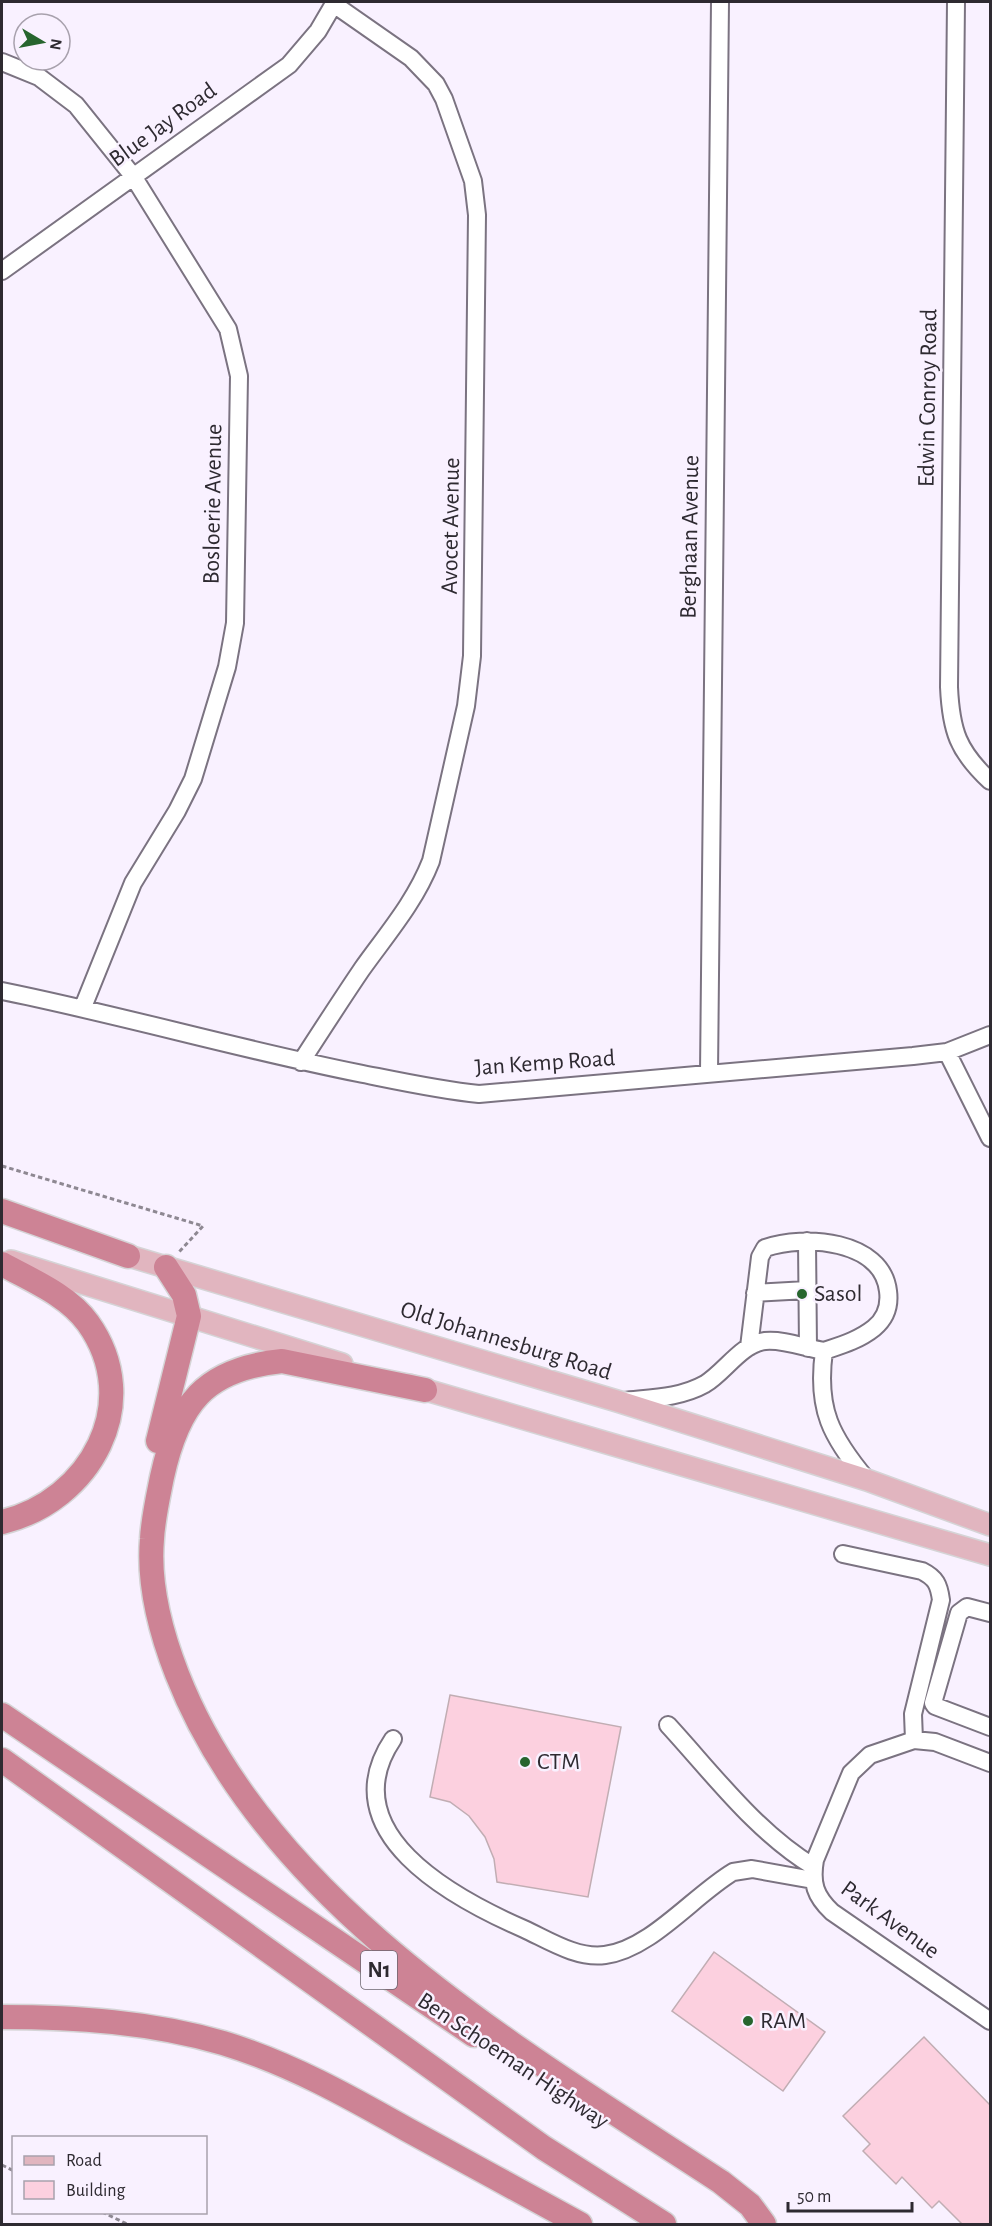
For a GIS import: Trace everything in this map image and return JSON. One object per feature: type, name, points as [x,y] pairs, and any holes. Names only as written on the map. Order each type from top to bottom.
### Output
[{"type":"highway","points":[[2,1211],[128,1256]]},
{"type":"highway","points":[[2,1264],[75,1308],[101,1344],[112,1384],[108,1427],[88,1464],[69,1485],[45,1504],[2,1522]]},
{"type":"highway","points":[[166,1267],[184,1296],[189,1316],[150,1484],[158,1610],[165,1639],[187,1700],[227,1769],[282,1844],[343,1908],[404,1961],[505,2040],[722,2182],[750,2205],[764,2224]]},
{"type":"highway","points":[[152,1540],[168,1449],[178,1424],[200,1394],[230,1372],[261,1363],[282,1361],[425,1390]]},
{"type":"highway","name":"Ben Schoeman Highway","points":[[2,1715],[757,2224]]},
{"type":"highway","name":"Ben Schoeman Highway","points":[[2,1760],[544,2148],[664,2224]]},
{"type":"highway","points":[[2,2017],[68,2018],[150,2027],[186,2033],[257,2055],[332,2087],[580,2224]]},
{"type":"main road","name":"Old Johannesburg Road","points":[[2,1222],[166,1267],[617,1401],[867,1480],[990,1525]]},
{"type":"main road","points":[[2,1258],[425,1390],[990,1555]]},
{"type":"street","name":"Berghaan Avenue","points":[[709,1073],[720,2]]},
{"type":"street","name":"Edwin Conroy Road","points":[[956,2],[949,687],[952,724],[956,737],[968,759],[990,781]]},
{"type":"street","name":"Blue Jay Road","points":[[2,271],[288,65],[318,31],[335,3]]},
{"type":"street","name":"Avocet Avenue","points":[[301,1062],[423,883],[431,861],[466,706],[474,620],[477,208],[473,181],[436,84],[411,58],[335,3]]},
{"type":"street","name":"Bosloerie Avenue","points":[[2,62],[39,77],[76,105],[133,176],[217,308],[233,340],[239,376],[240,435],[235,623],[224,678],[193,779],[177,811],[133,883],[83,1007]]},
{"type":"street","name":"Jan Kemp Road","points":[[2,991],[83,1007],[301,1062],[434,1088],[479,1094],[947,1052],[990,1035]]},
{"type":"street","points":[[947,1052],[990,1138]]},
{"type":"street","points":[[807,1241],[807,1290],[826,1414],[831,1430],[847,1456],[867,1480]]},
{"type":"street","points":[[617,1401],[661,1397],[691,1390],[716,1376],[749,1347],[763,1341],[816,1350],[854,1340],[876,1326],[887,1313],[889,1301],[887,1285],[877,1264],[867,1254],[807,1241],[782,1242],[765,1248],[760,1257],[754,1293],[749,1347]]},
{"type":"street","points":[[754,1293],[807,1290]]},
{"type":"street","points":[[843,1554],[922,1571],[933,1577],[940,1586],[941,1600],[914,1714],[914,1740]]},
{"type":"street","points":[[990,1613],[967,1607],[959,1613],[933,1703],[935,1706],[990,1727]]},
{"type":"street","points":[[668,1725],[769,1835],[813,1873]]},
{"type":"street","points":[[393,1739],[383,1753],[377,1772],[376,1792],[388,1835],[404,1855],[443,1887],[470,1904],[585,1955],[608,1955],[634,1947],[733,1872],[752,1869],[813,1873]]},
{"type":"street","name":"Park Avenue","points":[[990,1762],[935,1742],[914,1740],[870,1755],[858,1764],[844,1788],[813,1873],[817,1894],[832,1912],[990,2021]]},
{"type":"path","points":[[2,1166],[203,1226],[166,1267]]},
{"type":"path","points":[[106,2214],[127,2224]]},
{"type":"building","name":"CTM","points":[[450,1695],[621,1727],[588,1897],[497,1882],[494,1859],[485,1837],[469,1816],[450,1802],[430,1797]]},
{"type":"building","name":"RAM","points":[[714,1952],[825,2032],[783,2091],[672,2011]]},
{"type":"building","points":[[924,2037],[990,2105],[990,2224],[962,2224],[939,2201],[932,2208],[902,2177],[896,2184],[863,2151],[870,2144],[843,2116]]},
{"type":"place","name":"Sasol","points":[[802,1294]]},
{"type":"place","name":"CTM","points":[[525,1762]]},
{"type":"place","name":"RAM","points":[[748,2021]]}]
